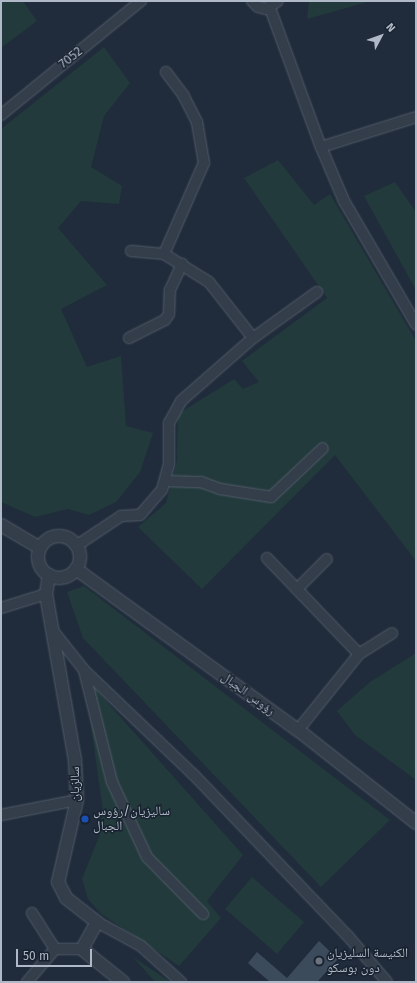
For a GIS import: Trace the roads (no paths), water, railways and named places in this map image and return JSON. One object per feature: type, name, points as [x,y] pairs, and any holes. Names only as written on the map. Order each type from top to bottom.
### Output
[{"type":"street","name":"7052","points":[[1,115],[141,1]]},
{"type":"street","points":[[252,1],[258,7],[274,4],[321,148],[344,201],[416,324]]},
{"type":"street","points":[[164,254],[204,163],[197,122],[184,96],[166,72]]},
{"type":"street","points":[[321,148],[416,117]]},
{"type":"street","points":[[131,250],[164,254],[210,282],[253,338]]},
{"type":"street","points":[[129,338],[165,320],[169,314],[170,290],[182,264]]},
{"type":"street","points":[[76,546],[122,516],[140,515],[162,490],[169,464],[169,424],[181,401],[253,338],[318,292]]},
{"type":"street","points":[[164,481],[201,482],[220,489],[271,497],[323,448]]},
{"type":"street","points":[[1,525],[40,548]]},
{"type":"street","points":[[57,536],[71,540],[76,546],[80,558],[76,569],[63,577],[49,575],[39,564],[40,548],[44,542],[57,536]]},
{"type":"street","points":[[267,558],[360,654]]},
{"type":"street","points":[[297,589],[327,559]]},
{"type":"street","name":"رؤوس الجبال","points":[[76,569],[298,730],[416,823]]},
{"type":"street","points":[[1,608],[46,594],[49,575]]},
{"type":"street","name":"سالزيان","points":[[46,594],[54,632],[75,760],[77,800],[58,882],[66,898],[97,922]]},
{"type":"street","points":[[54,632],[84,670],[193,774],[348,936],[387,982]]},
{"type":"street","points":[[298,730],[360,654],[392,633]]},
{"type":"street","points":[[84,670],[112,782],[147,857],[203,914]]},
{"type":"street","points":[[1,815],[77,800]]},
{"type":"street","points":[[32,913],[55,949]]},
{"type":"street","points":[[82,949],[97,922],[141,946],[181,982]]},
{"type":"street","points":[[27,982],[55,949],[82,949],[123,982]]},
{"type":"place","name":"ساليزيان/رؤوس الجبال","points":[[85,819]]},
{"type":"place","name":"الكنيسة السليزيان دون بوسكو","points":[[319,961]]}]
